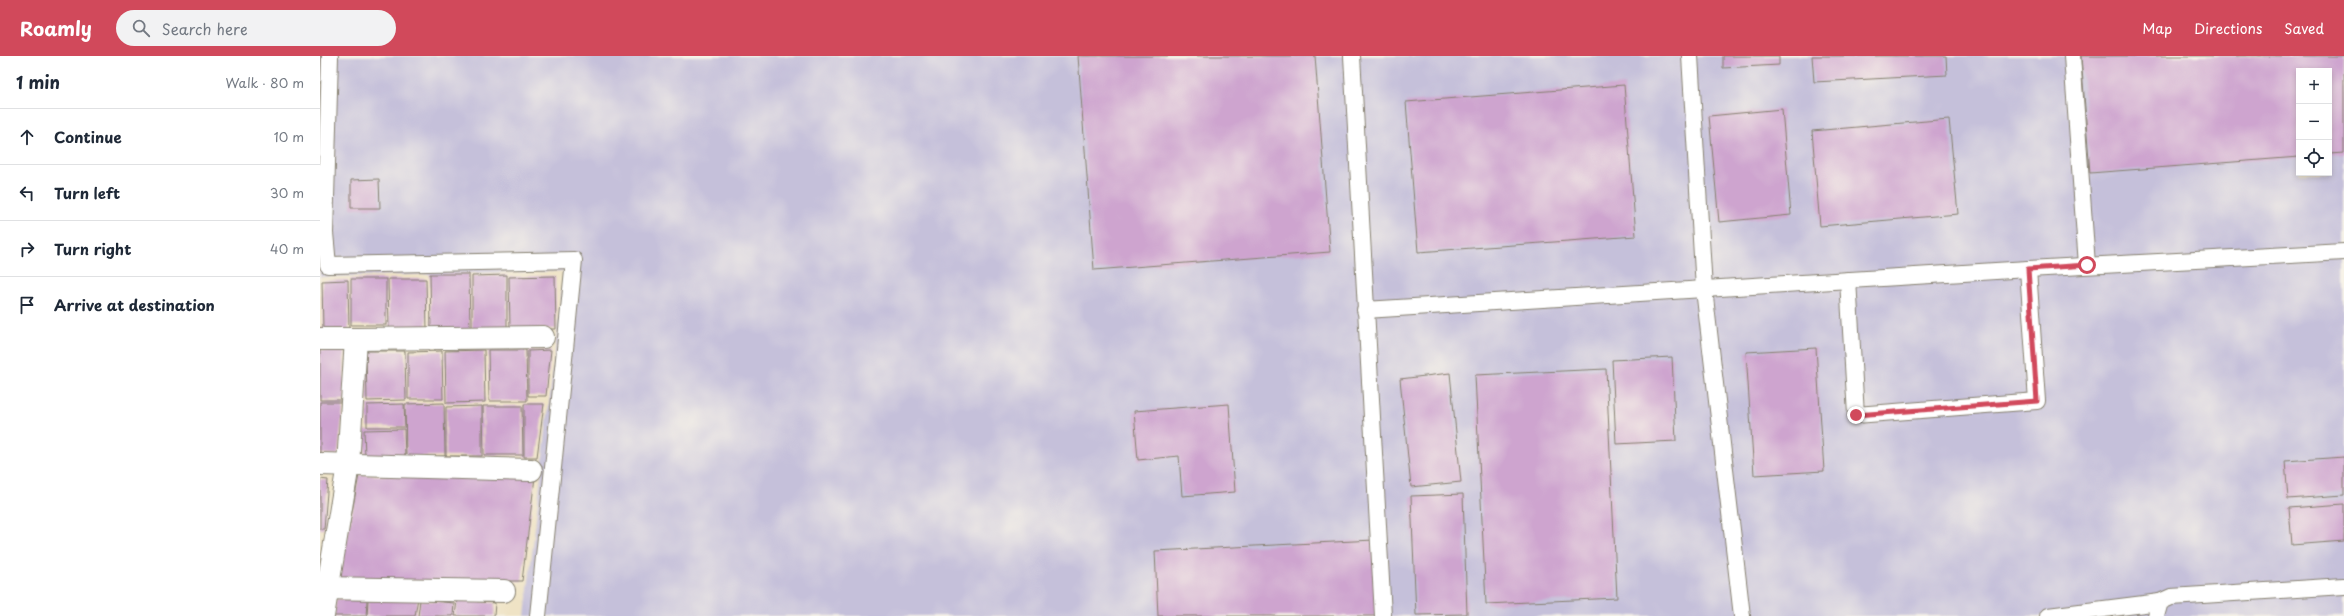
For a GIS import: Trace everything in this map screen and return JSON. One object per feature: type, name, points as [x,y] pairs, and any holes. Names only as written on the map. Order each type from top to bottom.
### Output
[{"type":"street","points":[[320,339],[543,337]]},
{"type":"street","points":[[323,616],[324,588],[348,465],[356,339]]},
{"type":"street","points":[[320,464],[531,470]]},
{"type":"street","points":[[324,588],[504,591]]},
{"type":"lane","points":[[330,56],[325,233],[328,265],[574,260],[538,616]]},
{"type":"lane","points":[[1352,56],[1383,616]]},
{"type":"lane","points":[[1690,56],[1704,289],[1742,616]]},
{"type":"lane","points":[[2072,56],[2087,265]]},
{"type":"lane","points":[[1365,310],[2087,265],[2344,252]]},
{"type":"lane","points":[[1848,280],[1856,415],[2037,401],[2028,269]]},
{"type":"lane","points":[[2048,616],[2158,609],[2170,597],[2186,595],[2344,586]]},
{"type":"shaded area","points":[[325,56],[2344,56],[2344,616],[525,616],[564,271],[320,277],[320,151]]},
{"type":"building","points":[[320,56],[324,56],[323,79],[320,79]]},
{"type":"building","points":[[1078,56],[1315,56],[1330,252],[1094,270]]},
{"type":"building","points":[[1723,56],[1779,56],[1779,65],[1723,68]]},
{"type":"building","points":[[1812,56],[1946,56],[1947,75],[1814,82]]},
{"type":"building","points":[[2081,56],[2344,56],[2344,153],[2332,154],[2332,68],[2296,68],[2296,157],[2090,173]]},
{"type":"building","points":[[1624,85],[1636,236],[1418,252],[1406,102]]},
{"type":"building","points":[[1782,109],[1791,215],[1719,222],[1709,116]]},
{"type":"building","points":[[1949,119],[1958,214],[1820,226],[1812,131]]},
{"type":"building","points":[[379,179],[380,208],[351,208],[351,180]]},
{"type":"building","points":[[430,274],[469,274],[470,330],[431,331]]},
{"type":"building","points":[[507,275],[507,329],[472,329],[472,276]]},
{"type":"building","points":[[555,276],[556,329],[510,329],[509,277]]},
{"type":"building","points":[[351,279],[386,279],[386,325],[351,325]]},
{"type":"building","points":[[388,279],[426,279],[427,330],[389,330]]},
{"type":"building","points":[[348,280],[349,330],[323,330],[322,281]]},
{"type":"building","points":[[1816,348],[1824,471],[1754,475],[1746,352]]},
{"type":"building","points":[[320,350],[344,350],[345,400],[320,400]]},
{"type":"building","points":[[484,350],[485,402],[446,403],[445,351]]},
{"type":"building","points":[[488,350],[526,350],[527,401],[489,401]]},
{"type":"building","points":[[551,350],[546,396],[528,396],[528,351]]},
{"type":"building","points":[[366,351],[405,351],[406,400],[367,401]]},
{"type":"building","points":[[442,351],[443,399],[408,399],[408,352]]},
{"type":"building","points":[[1672,357],[1676,441],[1616,444],[1612,360]]},
{"type":"building","points":[[1606,369],[1617,598],[1486,604],[1475,375]]},
{"type":"building","points":[[1450,373],[1461,482],[1411,487],[1400,379]]},
{"type":"building","points":[[320,402],[344,402],[338,455],[320,454]]},
{"type":"building","points":[[444,403],[445,456],[406,457],[405,404]]},
{"type":"building","points":[[404,404],[405,427],[367,427],[367,405]]},
{"type":"building","points":[[524,404],[544,404],[537,457],[524,457]]},
{"type":"building","points":[[1229,404],[1235,492],[1182,496],[1179,456],[1138,460],[1134,411]]},
{"type":"building","points":[[482,406],[482,456],[446,456],[446,407]]},
{"type":"building","points":[[483,406],[522,406],[523,455],[484,455]]},
{"type":"building","points":[[404,429],[405,456],[365,457],[364,430]]},
{"type":"building","points":[[2344,457],[2344,495],[2288,499],[2285,461]]},
{"type":"building","points":[[359,475],[535,477],[522,581],[339,581]]},
{"type":"building","points":[[320,479],[328,480],[324,529],[320,529]]},
{"type":"building","points":[[1463,494],[1467,614],[1416,615],[1411,496]]},
{"type":"building","points":[[2344,504],[2344,541],[2292,545],[2289,508]]},
{"type":"building","points":[[1374,540],[1378,616],[1158,616],[1155,551]]},
{"type":"building","points":[[418,598],[415,616],[367,616],[368,600]]},
{"type":"building","points":[[336,599],[367,600],[366,616],[334,616]]},
{"type":"building","points":[[420,600],[454,603],[453,616],[418,616]]},
{"type":"building","points":[[457,600],[495,603],[494,616],[455,616]]},
{"type":"route","points":[[1856,415],[2037,401],[2028,269],[2087,265]]}]
